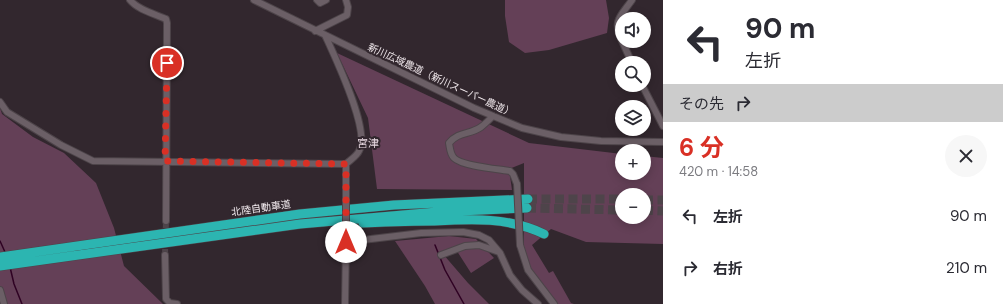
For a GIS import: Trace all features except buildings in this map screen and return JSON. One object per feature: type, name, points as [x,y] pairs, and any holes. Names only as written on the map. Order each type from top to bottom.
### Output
[{"type":"highway","name":"北陸自動車道","points":[[0,257],[127,243],[194,238],[351,218],[437,212],[527,203],[436,202],[256,220],[127,243],[0,266]]},
{"type":"highway","points":[[194,238],[356,224],[474,219],[511,223],[529,227],[544,234]]},
{"type":"street","points":[[130,0],[143,10],[166,19],[166,221]]},
{"type":"street","name":"新川広域農道（新川スーパー農道）","points":[[254,0],[354,50],[493,116],[522,128],[562,137],[601,141],[663,142]]},
{"type":"street","points":[[317,0],[320,3],[326,0]]},
{"type":"street","points":[[315,31],[347,15],[348,7],[346,0]]},
{"type":"street","points":[[623,12],[632,0]]},
{"type":"street","points":[[0,102],[8,112],[61,145],[93,161],[346,164],[360,151],[362,138],[356,111],[342,73],[325,35]]},
{"type":"street","points":[[646,92],[663,126]]},
{"type":"street","points":[[493,116],[480,128],[460,134],[454,138],[449,143],[452,155],[455,159],[467,164],[510,171],[513,174],[517,184],[520,245],[528,270],[554,304]]},
{"type":"street","points":[[345,304],[346,164]]},
{"type":"street","points":[[346,242],[421,233],[463,232],[479,235],[489,240],[500,253],[510,275],[522,290],[538,304]]},
{"type":"street","points":[[441,255],[465,246],[479,245],[500,253]]},
{"type":"street","points":[[165,255],[166,299],[170,303],[178,304]]},
{"type":"street","points":[[0,290],[4,304]]},
{"type":"shaded area","points":[[505,0],[606,0],[609,18],[607,33],[549,50],[525,53],[509,42],[505,16]]},
{"type":"shaded area","points":[[337,53],[529,143],[615,153],[615,180],[651,180],[651,157],[663,158],[663,244],[586,242],[551,229],[532,245],[549,273],[553,271],[571,303],[574,304],[552,304],[524,267],[524,163],[509,169],[512,190],[377,189],[368,118]]},
{"type":"shaded area","points":[[0,108],[2,114],[33,137],[64,153],[96,183],[114,228],[124,266],[163,304],[0,304]]},
{"type":"shaded area","points":[[449,236],[476,239],[494,258],[471,273],[455,248],[443,254],[468,283],[489,304],[435,304],[425,286],[395,241]]},
{"type":"waterway","points":[[0,241],[5,252]]},
{"type":"waterway","points":[[435,245],[445,270],[464,304]]},
{"type":"waterway","points":[[10,267],[14,284],[22,304]]},
{"type":"tunnel","points":[[528,199],[615,199]]},
{"type":"tunnel","points":[[651,200],[663,200]]},
{"type":"tunnel","points":[[527,208],[615,210]]},
{"type":"tunnel","points":[[651,210],[663,211]]},
{"type":"tunnel","points":[[165,255],[166,221]]},
{"type":"district","name":"宮津","points":[[368,143]]},
{"type":"route","points":[[167,63],[165,161],[346,164],[346,242]]}]
